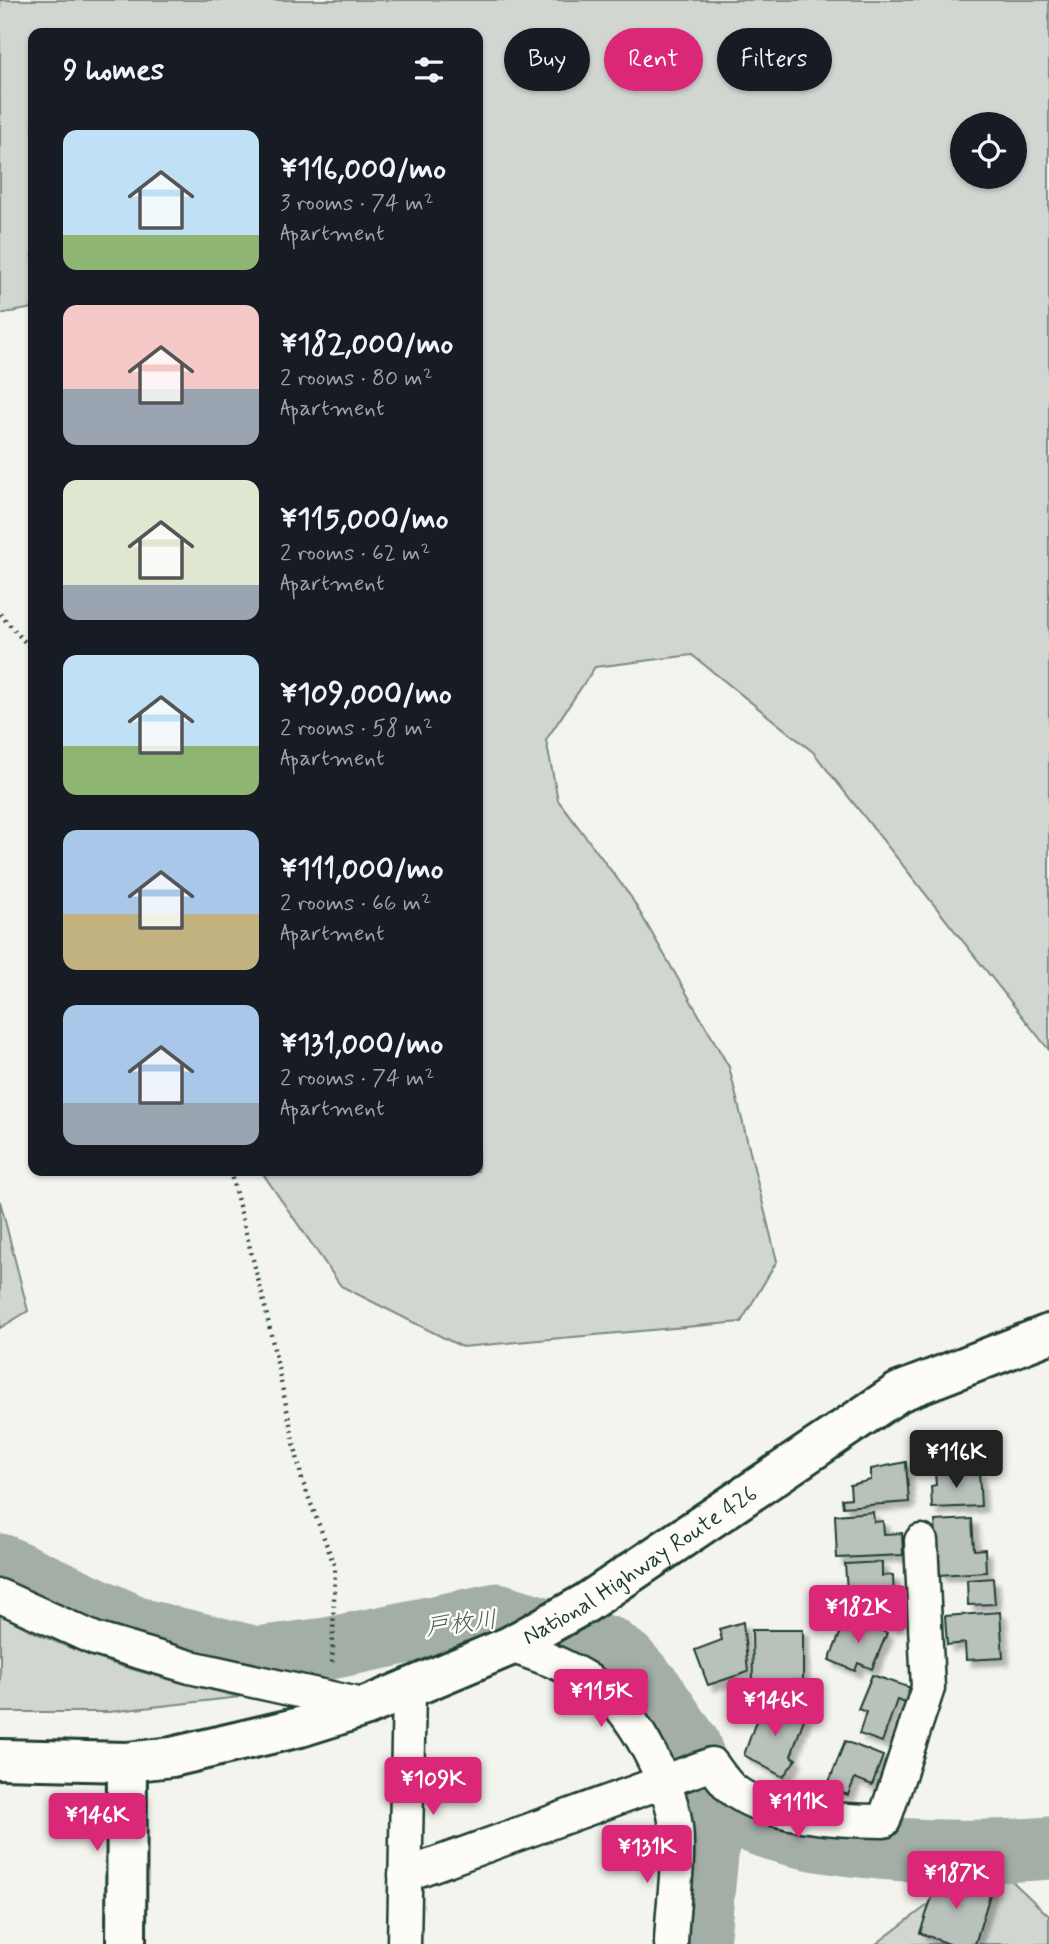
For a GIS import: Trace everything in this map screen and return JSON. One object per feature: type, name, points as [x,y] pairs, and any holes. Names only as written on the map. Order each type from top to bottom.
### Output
[{"type":"main road","name":"National Highway Route 426","points":[[0,1759],[127,1762],[197,1751],[300,1727],[349,1703],[409,1689],[520,1640],[586,1603],[786,1465],[899,1392],[1049,1334]]},
{"type":"main road","points":[[126,1944],[127,1762]]},
{"type":"street","points":[[405,1875],[666,1783],[712,1764],[732,1789],[757,1804],[853,1821],[884,1821],[928,1688],[921,1541]]},
{"type":"street","points":[[0,1596],[95,1639],[190,1667],[349,1703]]},
{"type":"street","points":[[520,1640],[607,1693],[643,1742],[666,1783],[676,1828],[671,1944]]},
{"type":"street","points":[[404,1944],[409,1689]]},
{"type":"path","points":[[0,614],[28,645]]},
{"type":"path","points":[[231,1176],[264,1302],[302,1480],[335,1567],[349,1703]]},
{"type":"shaded area","points":[[0,0],[1049,0],[1049,1050],[813,752],[692,655],[595,667],[546,740],[558,800],[631,897],[729,1067],[777,1261],[741,1322],[462,1347],[341,1286],[264,1176],[483,1176],[483,28],[28,28],[28,309],[0,314]]},
{"type":"shaded area","points":[[0,1201],[28,1311],[0,1328]]},
{"type":"shaded area","points":[[0,1614],[29,1630],[87,1655],[240,1697],[109,1712],[0,1712]]},
{"type":"shaded area","points":[[989,1859],[1049,1916],[1049,1944],[876,1944]]},
{"type":"building","points":[[906,1462],[909,1502],[843,1507],[842,1499],[851,1498],[850,1485],[871,1480],[871,1469]]},
{"type":"building","points":[[979,1471],[981,1506],[932,1508],[931,1486],[936,1485],[935,1473]]},
{"type":"building","points":[[873,1512],[874,1522],[883,1521],[884,1534],[902,1533],[903,1555],[837,1558],[835,1515]]},
{"type":"building","points":[[972,1519],[974,1550],[985,1549],[986,1572],[939,1575],[935,1521]]},
{"type":"building","points":[[882,1562],[882,1576],[893,1575],[894,1602],[848,1604],[845,1564]]},
{"type":"building","points":[[993,1578],[995,1604],[968,1605],[967,1580]]},
{"type":"building","points":[[873,1609],[898,1613],[896,1625],[871,1619]]},
{"type":"building","points":[[1000,1612],[1003,1658],[966,1660],[965,1643],[947,1645],[945,1616]]},
{"type":"building","points":[[847,1617],[887,1633],[872,1669],[858,1663],[855,1671],[829,1660]]},
{"type":"building","points":[[743,1622],[748,1672],[708,1685],[695,1650],[722,1640],[719,1629]]},
{"type":"building","points":[[752,1630],[803,1630],[803,1680],[753,1681]]},
{"type":"building","points":[[872,1675],[914,1689],[909,1704],[897,1700],[882,1742],[859,1734],[866,1712],[858,1709]]},
{"type":"building","points":[[763,1701],[805,1716],[791,1756],[796,1759],[783,1777],[744,1755]]},
{"type":"building","points":[[845,1741],[883,1756],[872,1785],[855,1778],[848,1795],[827,1787]]},
{"type":"building","points":[[940,1873],[992,1888],[975,1944],[949,1944],[920,1933]]},
{"type":"waterway","name":"戸枚川","points":[[0,1565],[142,1630],[257,1658],[326,1649],[497,1614],[609,1648],[626,1661],[652,1690],[689,1745],[704,1786],[708,1846],[698,1944]]},
{"type":"waterway","points":[[704,1786],[727,1808],[757,1824],[794,1835],[837,1843],[930,1851],[1049,1848]]}]
